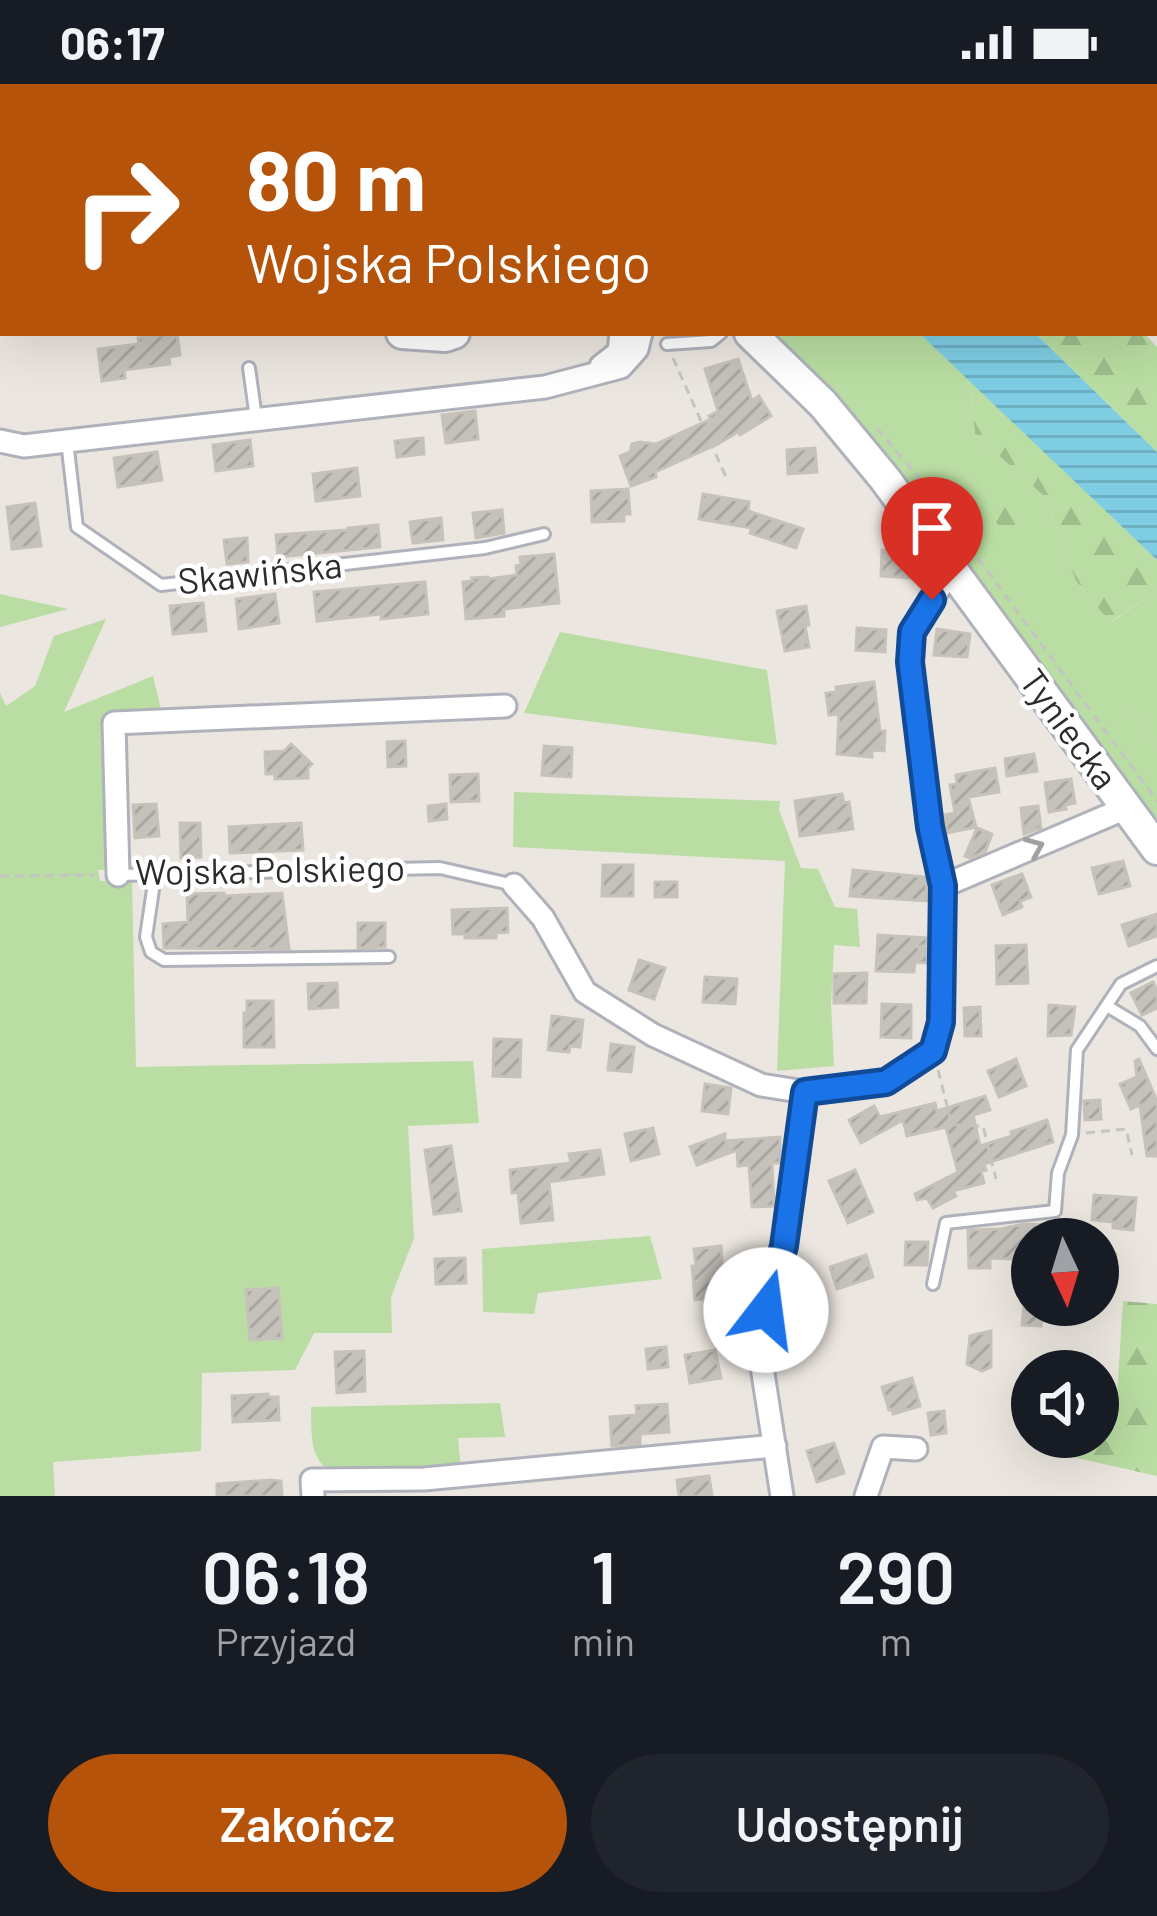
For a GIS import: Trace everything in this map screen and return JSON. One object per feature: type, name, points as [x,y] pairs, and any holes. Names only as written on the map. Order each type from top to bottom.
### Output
[{"type":"street","points":[[591,375],[619,352],[621,336]]},
{"type":"street","points":[[0,442],[25,446],[545,387],[621,367],[637,349],[640,336]]},
{"type":"street","name":"Tyniecka","points":[[753,336],[823,404],[885,479],[1157,849]]},
{"type":"street","points":[[933,1051],[941,1022],[943,886],[930,827],[910,662],[912,632],[952,568]]},
{"type":"street","name":"Wojska Polskiego","points":[[118,875],[114,723],[505,706]]},
{"type":"street","points":[[943,886],[1126,808]]},
{"type":"street","name":"Wojska Polskiego","points":[[514,885],[543,917],[585,992],[653,1035],[761,1085],[805,1092],[886,1082],[933,1051]]},
{"type":"street","points":[[782,1496],[758,1341],[784,1246],[805,1092]]},
{"type":"street","points":[[313,1496],[312,1480],[424,1479],[775,1446]]},
{"type":"street","points":[[866,1496],[883,1447],[916,1449]]},
{"type":"lane","points":[[667,344],[711,341],[718,336]]},
{"type":"lane","points":[[249,368],[256,422]]},
{"type":"lane","name":"Skawińska","points":[[67,441],[77,527],[161,585],[485,548],[544,534]]},
{"type":"lane","name":"Wojska Polskiego","points":[[118,875],[440,868],[514,885]]},
{"type":"lane","points":[[155,876],[146,937],[151,952],[164,960],[389,957]]},
{"type":"lane","points":[[933,1284],[946,1223],[1054,1210],[1058,1173],[1072,1135],[1077,1049],[1121,984],[1157,966]]},
{"type":"lane","points":[[1107,1006],[1140,1026],[1157,1048]]},
{"type":"path","points":[[667,344],[726,477]]},
{"type":"path","points":[[0,876],[118,875]]},
{"type":"path","points":[[933,1051],[952,1125],[983,1126],[997,1179]]},
{"type":"path","points":[[1072,1135],[1126,1129],[1132,1155]]},
{"type":"green space","points":[[765,336],[922,336],[970,381],[975,434],[1046,498],[1076,581],[1111,622],[1157,590],[1157,705],[1127,706],[1157,745],[1157,836]]},
{"type":"green space","points":[[1038,336],[1147,336],[1157,347],[1157,452]]},
{"type":"green space","points":[[970,381],[1157,560],[1157,590],[1110,622],[1076,581],[1046,498],[975,434]]},
{"type":"green space","points":[[999,499],[1030,524],[1019,555],[987,509]]},
{"type":"green space","points":[[0,594],[68,609],[0,627]]},
{"type":"green space","points":[[106,619],[64,712],[153,676],[165,726],[123,731],[131,870],[98,870],[100,881],[132,881],[136,1067],[473,1061],[479,1123],[408,1126],[414,1238],[391,1297],[392,1333],[314,1333],[295,1370],[202,1373],[201,1451],[53,1462],[55,1496],[0,1496],[0,693],[6,706],[35,686],[54,636]]},
{"type":"green space","points":[[560,632],[767,670],[777,745],[524,713]]},
{"type":"green space","points":[[1126,705],[1157,705],[1157,745]]},
{"type":"green space","points":[[514,792],[780,801],[779,810],[801,868],[818,869],[835,907],[857,909],[860,947],[834,945],[834,1066],[777,1071],[785,861],[513,847]]},
{"type":"green space","points":[[650,1236],[662,1279],[538,1293],[534,1314],[483,1312],[482,1249]]},
{"type":"green space","points":[[1123,1301],[1157,1304],[1157,1476],[1077,1458],[1119,1458]]},
{"type":"green space","points":[[500,1403],[505,1437],[458,1438],[461,1469],[331,1472],[318,1459],[313,1443],[311,1407]]},
{"type":"water","points":[[922,336],[1038,336],[1157,452],[1157,560]]},
{"type":"building","points":[[177,336],[180,355],[169,357],[170,364],[124,370],[125,378],[102,381],[98,349],[139,344],[138,338]]},
{"type":"building","points":[[738,359],[752,401],[759,396],[771,416],[631,486],[620,456],[630,452],[632,444],[656,444],[711,419],[718,411],[705,369]]},
{"type":"building","points":[[475,411],[478,439],[446,443],[442,415]]},
{"type":"building","points":[[423,438],[424,454],[397,457],[395,441]]},
{"type":"building","points":[[250,440],[253,466],[216,471],[213,445]]},
{"type":"building","points":[[815,448],[817,472],[788,474],[787,450]]},
{"type":"building","points":[[157,452],[162,480],[118,487],[114,458]]},
{"type":"building","points":[[357,468],[360,496],[316,501],[313,474]]},
{"type":"building","points":[[628,489],[630,514],[624,514],[624,521],[592,522],[591,491]]},
{"type":"building","points":[[703,494],[749,502],[748,511],[803,529],[796,548],[750,533],[752,528],[699,519]]},
{"type":"building","points":[[35,503],[41,546],[12,549],[7,507]]},
{"type":"building","points":[[502,510],[504,533],[476,538],[473,513]]},
{"type":"building","points":[[441,518],[443,540],[413,543],[410,522]]},
{"type":"building","points":[[378,525],[380,547],[278,557],[276,535]]},
{"type":"building","points":[[247,538],[248,562],[227,564],[224,540]]},
{"type":"building","points":[[898,546],[914,551],[912,578],[881,576],[882,550],[898,551]]},
{"type":"building","points":[[554,554],[559,603],[466,619],[463,582],[517,575],[520,557]]},
{"type":"building","points":[[425,582],[428,614],[317,621],[314,592]]},
{"type":"building","points":[[275,594],[279,623],[239,629],[236,599]]},
{"type":"building","points":[[203,603],[206,631],[173,634],[170,606]]},
{"type":"building","points":[[806,606],[809,647],[785,651],[777,611]]},
{"type":"building","points":[[857,628],[886,630],[885,652],[856,650]]},
{"type":"building","points":[[937,629],[970,634],[967,657],[934,655]]},
{"type":"building","points":[[874,682],[880,731],[885,731],[884,751],[872,750],[872,757],[837,754],[839,714],[829,715],[826,693],[837,692],[836,687]]},
{"type":"building","points":[[405,741],[406,766],[388,767],[387,742]]},
{"type":"building","points":[[291,744],[312,764],[308,778],[275,779],[275,774],[266,774],[265,752],[284,751]]},
{"type":"building","points":[[544,746],[572,748],[571,777],[542,775]]},
{"type":"building","points":[[1034,754],[1037,771],[1007,776],[1005,759]]},
{"type":"building","points":[[995,768],[999,792],[968,797],[976,827],[947,833],[944,815],[955,813],[950,785],[957,784],[956,775]]},
{"type":"building","points":[[478,774],[479,801],[451,802],[450,775]]},
{"type":"building","points":[[1071,779],[1075,803],[1049,812],[1045,783]]},
{"type":"building","points":[[842,794],[844,803],[849,802],[853,829],[800,836],[795,801]]},
{"type":"building","points":[[156,804],[159,836],[135,838],[133,805]]},
{"type":"building","points":[[446,804],[447,819],[429,821],[428,806]]},
{"type":"building","points":[[1038,806],[1041,828],[1024,834],[1021,808]]},
{"type":"building","points":[[180,823],[200,823],[201,857],[181,858]]},
{"type":"building","points":[[301,823],[303,850],[230,853],[229,827]]},
{"type":"building","points":[[977,828],[992,834],[985,852],[970,858],[965,856]]},
{"type":"building","points":[[1123,861],[1130,886],[1099,894],[1092,868]]},
{"type":"building","points":[[603,865],[633,865],[633,896],[602,896]]},
{"type":"building","points":[[853,870],[926,877],[927,901],[850,896]]},
{"type":"building","points":[[1022,874],[1031,897],[1003,915],[992,885]]},
{"type":"building","points":[[655,882],[677,882],[677,897],[655,897]]},
{"type":"building","points":[[282,893],[289,949],[164,948],[163,924],[188,922],[187,894]]},
{"type":"building","points":[[507,908],[508,932],[496,933],[496,938],[453,934],[452,910]]},
{"type":"building","points":[[1157,914],[1157,936],[1129,946],[1122,925]]},
{"type":"building","points":[[358,923],[385,923],[385,947],[358,948]]},
{"type":"building","points":[[878,935],[927,938],[927,944],[917,948],[927,948],[927,963],[915,962],[914,972],[876,971]]},
{"type":"building","points":[[1026,945],[1028,983],[997,984],[996,946]]},
{"type":"building","points":[[639,960],[665,968],[654,999],[629,990]]},
{"type":"building","points":[[867,973],[866,1003],[834,1003],[834,974]]},
{"type":"building","points":[[705,977],[737,979],[735,1004],[703,1002]]},
{"type":"building","points":[[1153,982],[1157,1008],[1142,1015],[1131,993]]},
{"type":"building","points":[[337,983],[338,1007],[309,1009],[308,984]]},
{"type":"building","points":[[247,1001],[273,1001],[274,1047],[244,1047]]},
{"type":"building","points":[[882,1004],[911,1005],[911,1038],[881,1037]]},
{"type":"building","points":[[1049,1005],[1075,1007],[1071,1035],[1048,1036]]},
{"type":"building","points":[[980,1007],[981,1036],[965,1036],[964,1008]]},
{"type":"building","points":[[552,1016],[583,1020],[580,1047],[570,1046],[569,1052],[548,1050]]},
{"type":"building","points":[[494,1039],[521,1040],[520,1077],[493,1076]]},
{"type":"building","points":[[611,1044],[634,1047],[631,1072],[608,1070]]},
{"type":"building","points":[[1016,1059],[1026,1086],[999,1097],[988,1071]]},
{"type":"building","points":[[1139,1059],[1157,1101],[1157,1156],[1147,1156],[1140,1105],[1131,1109],[1120,1084],[1137,1077],[1135,1061]]},
{"type":"building","points":[[705,1084],[731,1088],[728,1114],[702,1111]]},
{"type":"building","points":[[985,1096],[990,1110],[973,1115],[980,1146],[1047,1120],[1053,1142],[984,1164],[984,1183],[953,1191],[956,1196],[933,1208],[927,1198],[917,1200],[915,1194],[958,1172],[946,1127],[907,1136],[903,1120],[861,1143],[849,1120],[874,1106],[880,1117],[935,1103],[937,1111]]},
{"type":"building","points":[[1100,1100],[1101,1119],[1085,1120],[1084,1101]]},
{"type":"building","points":[[653,1128],[659,1154],[631,1161],[625,1134]]},
{"type":"building","points":[[725,1134],[725,1141],[780,1137],[780,1163],[772,1163],[774,1206],[752,1207],[749,1165],[738,1166],[737,1150],[697,1165],[690,1147]]},
{"type":"building","points":[[451,1146],[461,1211],[434,1214],[425,1150]]},
{"type":"building","points":[[600,1150],[604,1174],[549,1182],[553,1220],[521,1223],[510,1170],[571,1163],[569,1154]]},
{"type":"building","points":[[855,1170],[873,1212],[848,1223],[829,1181]]},
{"type":"building","points":[[1094,1195],[1136,1198],[1133,1230],[1119,1229],[1119,1218],[1092,1218]]},
{"type":"building","points":[[1011,1227],[1011,1259],[990,1258],[990,1268],[969,1268],[968,1230]]},
{"type":"building","points":[[906,1242],[928,1242],[927,1265],[905,1265]]},
{"type":"building","points":[[721,1246],[730,1297],[695,1300],[694,1249]]},
{"type":"building","points":[[866,1255],[873,1277],[837,1289],[830,1267]]},
{"type":"building","points":[[465,1258],[466,1283],[436,1284],[435,1259]]},
{"type":"building","points":[[278,1288],[282,1338],[250,1340],[246,1290]]},
{"type":"building","points":[[991,1331],[991,1367],[982,1371],[967,1364],[970,1336]]},
{"type":"building","points":[[666,1347],[668,1367],[648,1369],[646,1349]]},
{"type":"building","points":[[715,1350],[721,1378],[690,1383],[685,1355]]},
{"type":"building","points":[[364,1351],[365,1391],[337,1393],[335,1352]]},
{"type":"building","points":[[912,1378],[920,1406],[893,1414],[882,1387]]},
{"type":"building","points":[[232,1396],[278,1397],[279,1420],[233,1422]]},
{"type":"building","points":[[667,1404],[669,1432],[640,1434],[640,1444],[612,1446],[610,1417],[637,1415],[636,1406]]},
{"type":"building","points":[[944,1411],[946,1433],[931,1435],[928,1413]]},
{"type":"building","points":[[834,1443],[844,1473],[817,1482],[807,1451]]},
{"type":"building","points":[[709,1476],[712,1496],[679,1496],[677,1480]]},
{"type":"building","points":[[281,1481],[282,1496],[217,1496],[217,1484]]},
{"type":"route","points":[[766,1310],[784,1246],[805,1092],[886,1082],[933,1051],[941,1022],[943,886],[930,827],[910,662],[912,632],[932,600]]}]
